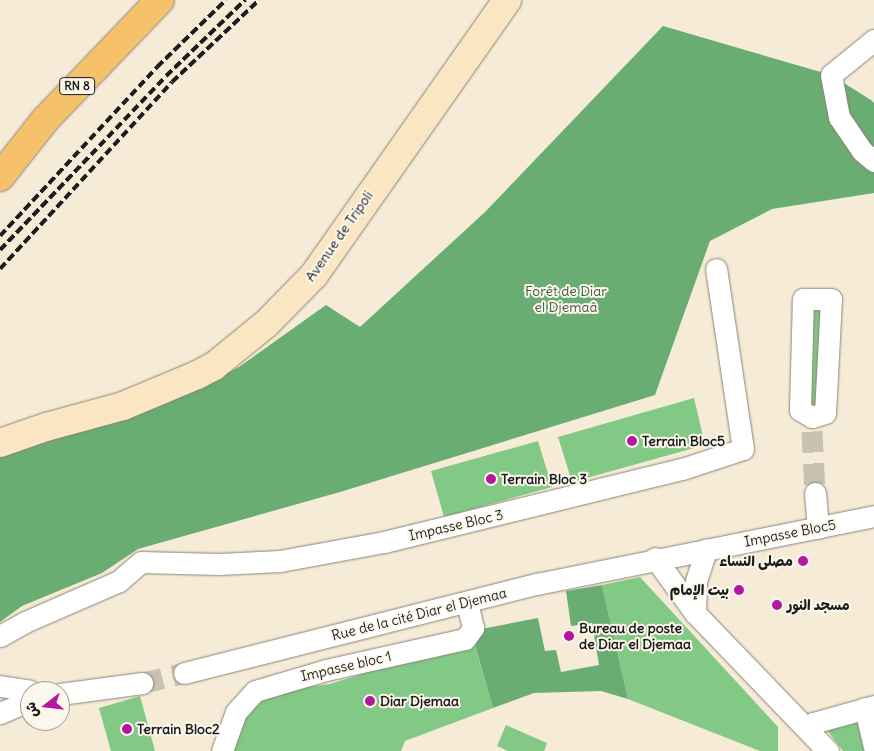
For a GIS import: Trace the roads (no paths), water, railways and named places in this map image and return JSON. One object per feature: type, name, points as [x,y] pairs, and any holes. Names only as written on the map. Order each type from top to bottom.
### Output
[{"type":"main road","name":"RN 8","points":[[0,177],[46,120],[160,0]]},
{"type":"main road","name":"Avenue de Tripoli","points":[[0,443],[46,427],[123,406],[197,376],[213,367],[266,324],[314,275],[507,0]]},
{"type":"street","points":[[874,40],[831,75],[839,118],[862,151],[874,161]]},
{"type":"street","name":"Impasse Bloc 3","points":[[0,636],[25,622],[119,581],[141,562],[219,564],[280,561],[384,542],[664,473],[743,449],[716,269]]},
{"type":"street","points":[[803,299],[830,300],[824,413],[812,424],[800,410],[803,299]]},
{"type":"street","points":[[816,493],[818,528]]},
{"type":"street","name":"Impasse Bloc5","points":[[706,550],[874,516]]},
{"type":"street","points":[[695,613],[696,581],[706,550]]},
{"type":"street","name":"Rue de la cité Diar el Djemaa","points":[[184,673],[467,602],[655,558],[706,550]]},
{"type":"street","points":[[655,558],[695,613],[828,751]]},
{"type":"street","name":"Impasse bloc 1","points":[[222,751],[236,712],[255,691],[326,670],[465,638],[473,628],[467,602]]},
{"type":"street","points":[[70,693],[142,683]]},
{"type":"street","points":[[0,686],[20,689]]},
{"type":"street","points":[[0,713],[20,704]]},
{"type":"street","points":[[809,731],[814,723],[870,707],[874,748]]},
{"type":"tunnel","points":[[812,431],[815,493]]},
{"type":"tunnel","points":[[142,683],[184,673]]},
{"type":"railway","points":[[0,236],[157,67],[226,0]]},
{"type":"railway","points":[[0,250],[166,76],[245,0]]},
{"type":"railway","points":[[0,269],[172,82],[259,0]]},
{"type":"place","name":"Terrain Bloc5","points":[[632,441]]},
{"type":"place","name":"Terrain Bloc 3","points":[[491,479]]},
{"type":"place","name":"مصلى النساء","points":[[803,561]]},
{"type":"place","name":"بيت الإمام","points":[[739,590]]},
{"type":"place","name":"مسجد النور","points":[[777,605]]},
{"type":"place","name":"Bureau de poste de Diar el Djemaa","points":[[569,636]]},
{"type":"place","name":"Diar Djemaa","points":[[370,701]]},
{"type":"place","name":"Terrain Bloc2","points":[[127,729]]},
{"type":"park label","name":"Forêt de Diar el Djemaâ","points":[[566,300]]}]
